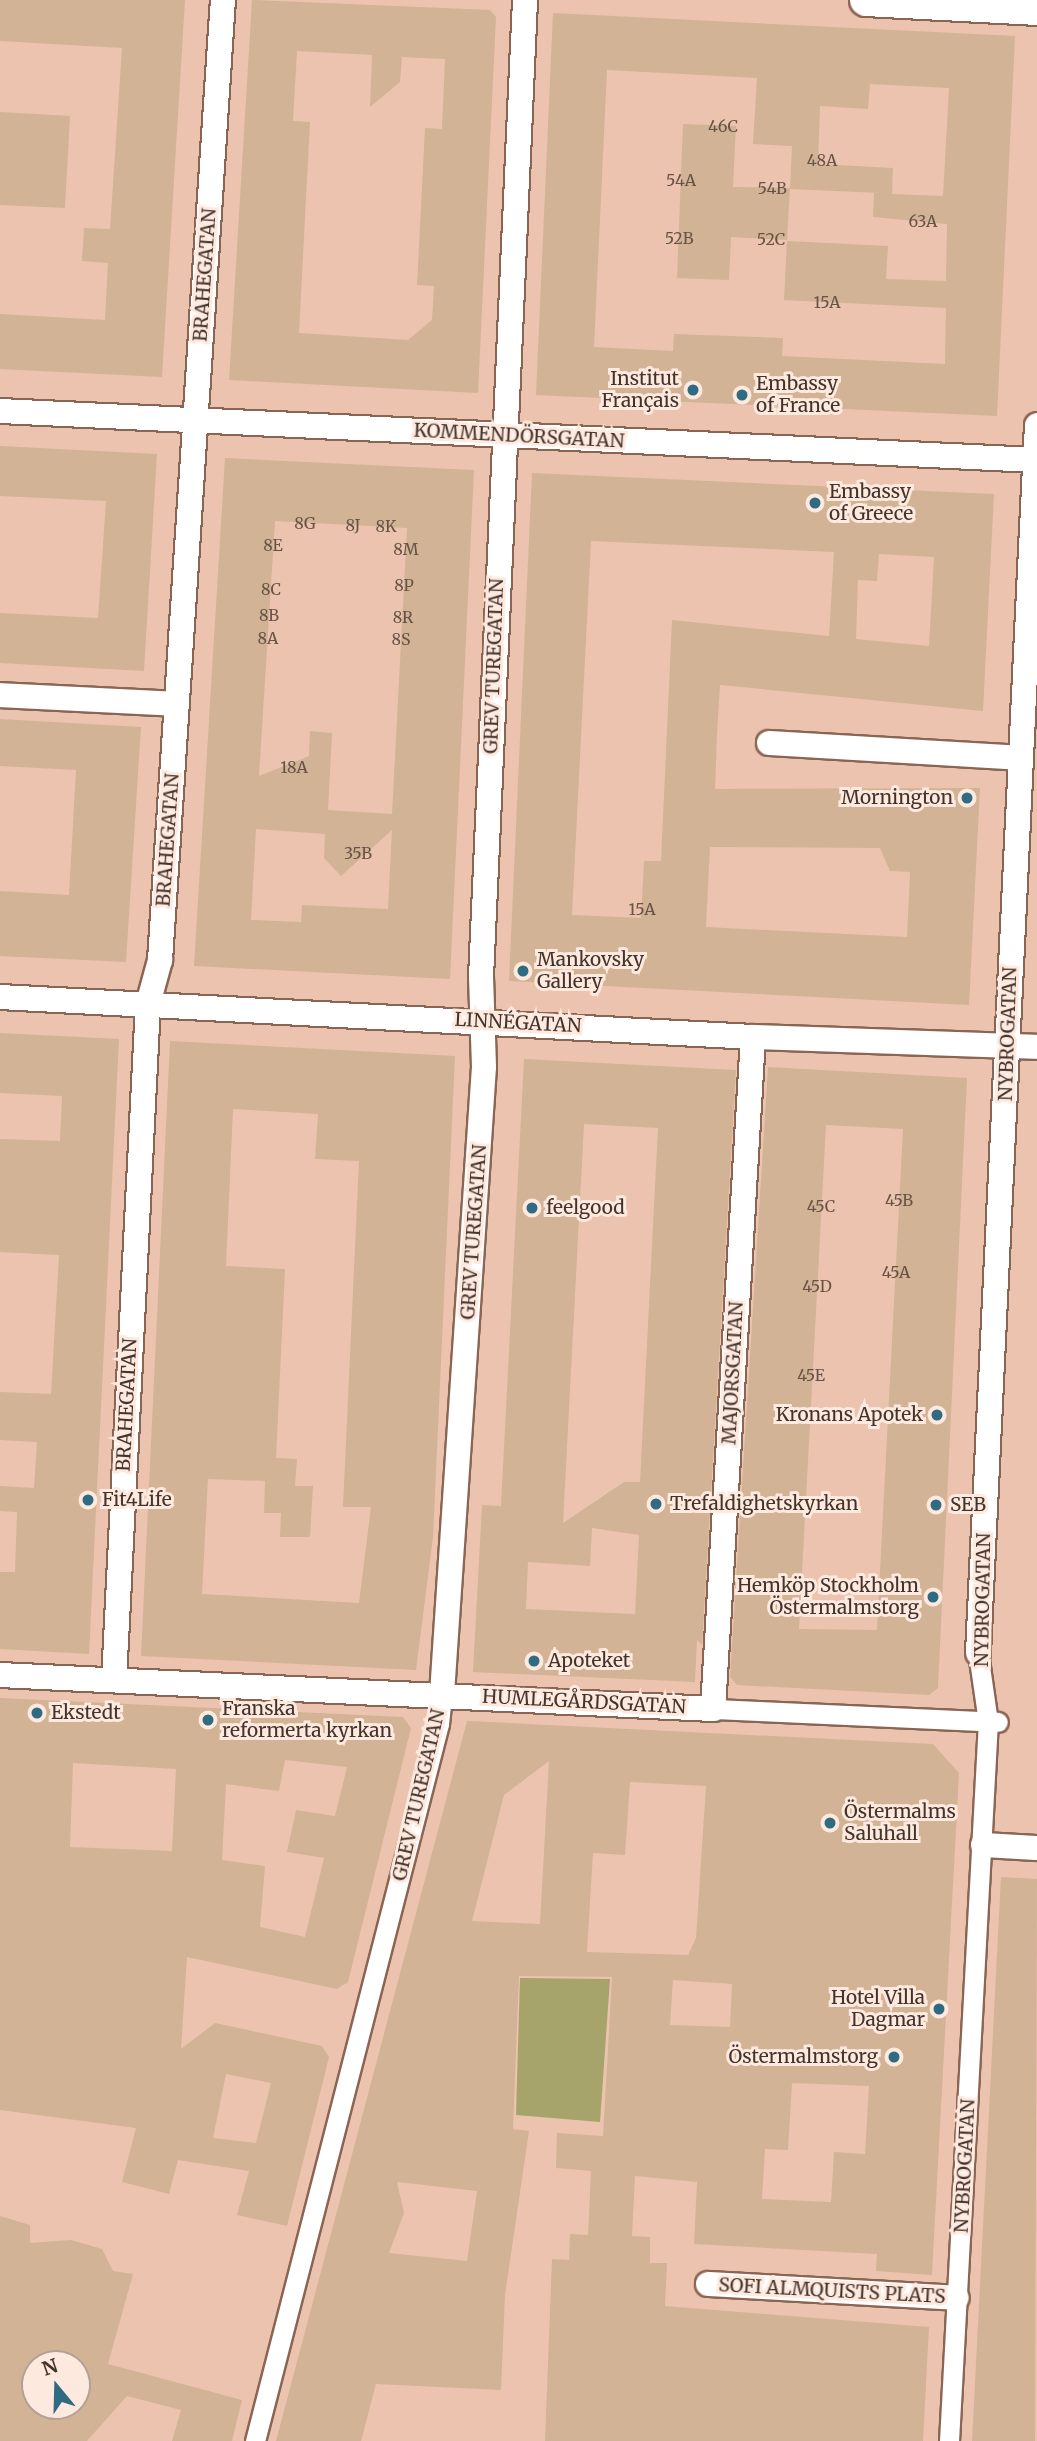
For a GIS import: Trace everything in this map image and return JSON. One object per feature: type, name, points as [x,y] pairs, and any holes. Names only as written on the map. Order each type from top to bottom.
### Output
[{"type":"street","name":"BRAHEGATAN","points":[[114,1680],[148,1004],[160,960],[223,0]]},
{"type":"street","name":"GREV TUREGATAN","points":[[255,2441],[439,1724],[483,1092],[481,977],[525,0]]},
{"type":"street","points":[[866,0],[1037,9]]},
{"type":"street","name":"KOMMENDÖRSGATAN","points":[[0,411],[1036,460]]},
{"type":"street","name":"NYBROGATAN","points":[[949,2441],[983,1846],[994,1722],[978,1653],[1037,425]]},
{"type":"street","points":[[0,695],[177,704]]},
{"type":"street","points":[[769,743],[1020,758]]},
{"type":"street","name":"LINNÉGATAN","points":[[0,996],[753,1037],[1037,1047]]},
{"type":"street","name":"MAJORSGATAN","points":[[713,1709],[753,1037]]},
{"type":"street","name":"HUMLEGÅRDSGATAN","points":[[0,1675],[994,1722]]},
{"type":"street","points":[[983,1846],[1035,1848]]},
{"type":"street","name":"SOFI ALMQUISTS PLATS","points":[[708,2284],[957,2298]]},
{"type":"shaded area","points":[[520,1978],[610,1979],[600,2122],[516,2115]]},
{"type":"building","points":[[0,0],[185,0],[162,377],[0,369],[0,314],[105,320],[108,263],[82,261],[84,228],[110,229],[122,48],[0,41]]},
{"type":"building","points":[[252,0],[490,10],[496,17],[478,393],[229,380]],"holes":[[[297,51],[372,55],[370,107],[400,82],[402,57],[445,59],[442,129],[425,128],[417,285],[434,286],[432,320],[408,340],[299,333],[310,122],[293,121]]]},
{"type":"building","points":[[553,13],[1015,36],[997,416],[536,395]],"holes":[[[607,70],[757,78],[753,144],[792,146],[790,188],[733,187],[736,126],[683,124],[677,278],[729,280],[731,237],[787,240],[790,189],[881,193],[874,193],[873,217],[947,224],[946,281],[886,279],[888,246],[787,241],[784,300],[946,308],[945,364],[782,356],[783,338],[674,334],[673,351],[594,347]],[[870,84],[949,88],[943,196],[892,194],[893,168],[818,164],[820,106],[868,109]]]},
{"type":"building","points":[[0,112],[70,116],[65,208],[0,205]]},
{"type":"building","points":[[0,446],[157,454],[144,671],[0,663],[0,613],[98,618],[106,501],[0,496]]},
{"type":"building","points":[[225,458],[474,470],[450,979],[194,966]],"holes":[[[275,521],[407,528],[392,814],[328,810],[332,733],[310,731],[309,756],[259,776]],[[256,829],[325,834],[324,858],[341,876],[392,830],[388,909],[302,905],[301,922],[251,920]]]},
{"type":"building","points":[[532,473],[994,494],[983,711],[720,685],[717,735],[715,789],[980,788],[969,1005],[509,981]],"holes":[[[591,541],[834,552],[829,636],[672,620],[661,861],[644,861],[641,918],[572,915]],[[879,554],[934,557],[929,646],[856,639],[858,580],[877,581]],[[710,847],[880,848],[890,871],[910,872],[907,937],[706,927]]]},
{"type":"building","points":[[0,719],[141,727],[126,962],[0,956],[0,891],[69,895],[76,770],[0,766]]},
{"type":"building","points":[[0,1033],[119,1039],[89,1654],[0,1649],[0,1572],[15,1572],[17,1512],[0,1511],[0,1486],[34,1488],[37,1442],[0,1440],[0,1392],[51,1394],[59,1255],[0,1252],[0,1139],[60,1141],[62,1096],[0,1093]]},
{"type":"building","points":[[170,1041],[455,1056],[433,1537],[416,1670],[141,1656]],"holes":[[[233,1109],[318,1114],[315,1159],[359,1161],[343,1507],[371,1507],[359,1603],[202,1594],[208,1479],[265,1481],[264,1513],[281,1513],[280,1537],[310,1537],[313,1486],[295,1486],[297,1459],[276,1458],[285,1269],[226,1266]]]},
{"type":"building","points":[[524,1059],[736,1070],[702,1645],[697,1640],[695,1682],[473,1672],[482,1505],[501,1506]],"holes":[[[584,1124],[658,1128],[640,1482],[624,1482],[563,1523]],[[592,1528],[639,1535],[635,1614],[526,1609],[528,1562],[590,1566]]]},
{"type":"building","points":[[768,1067],[967,1078],[938,1688],[929,1695],[737,1685],[730,1677]],"holes":[[[826,1125],[903,1129],[877,1630],[799,1629]]]},
{"type":"building","points":[[0,1698],[403,1717],[411,1728],[348,1982],[337,1989],[187,1957],[181,2049],[215,2023],[322,2046],[329,2057],[287,2226],[237,2215],[249,2171],[178,2160],[169,2194],[122,2182],[136,2128],[0,2110]],"holes":[[[285,1760],[347,1767],[335,1816],[296,1810],[287,1852],[324,1858],[305,1937],[260,1927],[265,1866],[222,1860],[226,1784],[279,1791]],[[73,1763],[176,1769],[172,1851],[70,1847]],[[226,2074],[271,2083],[256,2143],[213,2138]]]},
{"type":"building","points":[[467,1721],[933,1744],[959,1773],[932,2275],[876,2271],[877,2254],[694,2244],[697,2182],[635,2176],[632,2236],[650,2237],[650,2263],[667,2263],[665,2306],[929,2327],[923,2441],[545,2441],[552,2259],[569,2260],[570,2234],[588,2235],[591,2171],[556,2168],[557,2133],[603,2136],[612,1977],[519,1976],[513,2129],[529,2131],[505,2295],[501,2390],[376,2384],[361,2441],[276,2441]],"holes":[[[549,1761],[540,1924],[472,1921],[504,1795]],[[630,1782],[706,1786],[696,1938],[688,1955],[587,1952],[593,1853],[625,1855]],[[673,1980],[732,1984],[730,2027],[670,2025]],[[792,2083],[869,2086],[865,2154],[834,2152],[831,2202],[762,2199],[765,2149],[788,2150]],[[397,2182],[477,2191],[467,2261],[389,2253],[404,2213]]]},
{"type":"building","points":[[1001,1877],[1037,1879],[1035,2441],[972,2441]]},
{"type":"building","points":[[0,2216],[30,2225],[30,2243],[71,2240],[102,2249],[113,2271],[133,2274],[108,2364],[242,2400],[232,2441],[172,2441],[181,2410],[127,2396],[87,2441],[0,2441]]},
{"type":"place","name":"Institut Français","points":[[693,390]]},
{"type":"place","name":"Embassy of France","points":[[742,395]]},
{"type":"place","name":"Embassy of Greece","points":[[815,503]]},
{"type":"place","name":"Mornington","points":[[967,798]]},
{"type":"place","name":"Mankovsky Gallery","points":[[523,971]]},
{"type":"place","name":"feelgood","points":[[532,1208]]},
{"type":"place","name":"Kronans Apotek","points":[[937,1415]]},
{"type":"place","name":"Fit4Life","points":[[88,1500]]},
{"type":"place","name":"Trefaldighetskyrkan","points":[[656,1504]]},
{"type":"place","name":"SEB","points":[[936,1505]]},
{"type":"place","name":"Hemköp Stockholm Östermalmstorg","points":[[933,1597]]},
{"type":"place","name":"Apoteket","points":[[534,1661]]},
{"type":"place","name":"Ekstedt","points":[[37,1713]]},
{"type":"place","name":"Franska reformerta kyrkan","points":[[208,1720]]},
{"type":"place","name":"Östermalms Saluhall","points":[[830,1823]]},
{"type":"place","name":"Hotel Villa Dagmar","points":[[939,2009]]},
{"type":"place","name":"Östermalmstorg","points":[[894,2057]]}]
